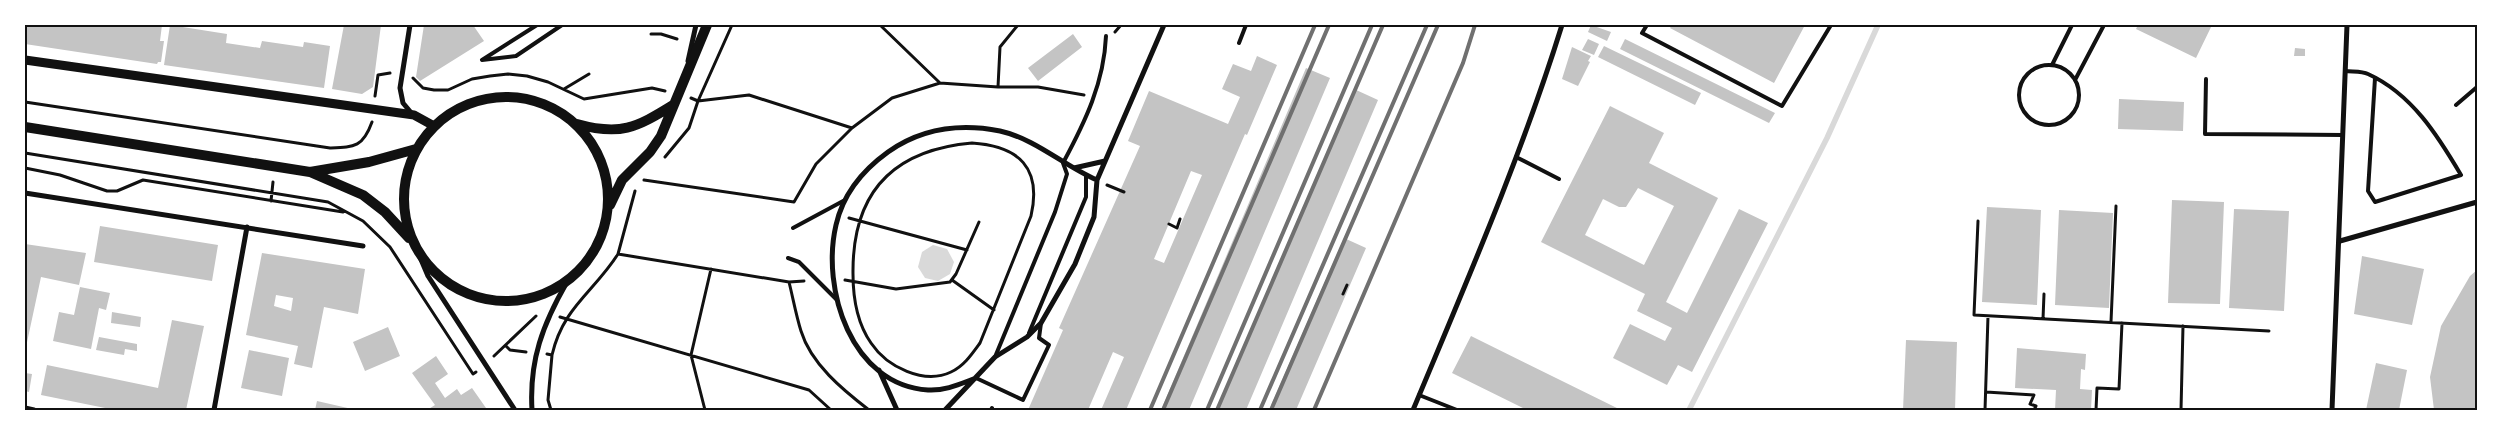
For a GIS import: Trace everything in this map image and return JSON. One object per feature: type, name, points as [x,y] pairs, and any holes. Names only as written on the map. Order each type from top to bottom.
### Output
[{"type":"main road","points":[[608,208],[622,180],[656,144],[707,25]]},
{"type":"main road","points":[[25,127],[310,172],[363,196],[385,212],[415,246],[431,269],[448,284],[469,294],[491,300],[522,300],[537,297],[567,282],[583,266],[594,251],[603,233],[608,208],[606,177],[602,162],[595,148],[575,123],[552,108],[525,98],[511,97],[483,99],[470,103],[457,109],[434,126],[416,149],[410,164],[404,195],[406,219],[415,246]]},
{"type":"main road","points":[[575,123],[608,131],[622,130],[642,123],[673,104]]},
{"type":"main road","points":[[310,172],[369,162],[416,149]]},
{"type":"street","points":[[410,25],[400,88],[403,103],[414,115],[434,126]]},
{"type":"street","points":[[686,72],[696,25]]},
{"type":"street","points":[[945,410],[995,357],[1027,337],[1041,324],[1075,264],[1094,217],[1097,180],[1164,25]]},
{"type":"street","points":[[1413,410],[1461,299],[1516,157],[1543,86],[1562,25]]},
{"type":"street","points":[[2332,410],[2347,25]]},
{"type":"street","points":[[25,60],[414,115]]},
{"type":"street","points":[[897,410],[878,370],[849,334],[837,300],[834,280],[834,245],[839,215],[845,200],[857,181],[883,156],[911,138],[940,129],[978,128],[1000,131],[1033,143],[1063,163],[1097,180]]},
{"type":"street","points":[[1074,168],[1105,161]]},
{"type":"street","points":[[25,193],[363,246]]},
{"type":"street","points":[[2340,242],[2477,202]]},
{"type":"street","points":[[214,410],[247,227]]},
{"type":"street","points":[[415,246],[428,276],[515,410]]},
{"type":"street","points":[[532,410],[531,395],[536,354],[548,316],[567,282]]},
{"type":"street","points":[[878,370],[908,385],[928,390],[955,386],[976,378]]},
{"type":"street","points":[[25,408],[34,410]]},
{"type":"lane","points":[[537,25],[482,60],[516,56],[562,25]]},
{"type":"lane","points":[[1239,43],[1246,25]]},
{"type":"lane","points":[[1646,25],[1642,33],[1782,106],[1831,25]]},
{"type":"lane","points":[[2052,65],[2072,25]]},
{"type":"lane","points":[[2075,80],[2104,25]]},
{"type":"lane","points":[[995,357],[1058,204],[1067,174],[1063,163],[1095,98],[1100,80],[1106,36]]},
{"type":"lane","points":[[2052,65],[2065,70],[2075,80],[2079,96],[2074,112],[2068,118],[2052,125],[2029,118],[2020,104],[2019,95],[2023,79],[2036,68],[2052,65]]},
{"type":"lane","points":[[2345,71],[2367,73],[2390,88],[2424,118],[2461,175],[2375,202],[2368,191],[2374,78]]},
{"type":"lane","points":[[2206,79],[2205,134],[2343,135]]},
{"type":"lane","points":[[2456,104],[2477,88]]},
{"type":"lane","points":[[1516,157],[1559,179]]},
{"type":"lane","points":[[1027,337],[1086,197],[1086,175]]},
{"type":"lane","points":[[793,228],[845,200]]},
{"type":"lane","points":[[788,258],[799,262],[837,300]]},
{"type":"lane","points":[[976,378],[1023,400],[1048,345],[1039,338],[1041,324]]},
{"type":"lane","points":[[1419,395],[1457,410]]},
{"type":"path","points":[[663,159],[689,128],[698,101],[732,25]]},
{"type":"path","points":[[880,25],[940,83]]},
{"type":"path","points":[[998,87],[1000,47],[1018,25]]},
{"type":"path","points":[[651,34],[661,34],[677,39]]},
{"type":"path","points":[[564,90],[589,74]]},
{"type":"path","points":[[649,172],[641,179],[794,202],[816,164],[852,128],[892,98],[940,83],[1047,88],[1073,91],[1095,98]]},
{"type":"path","points":[[698,101],[749,95],[852,128]]},
{"type":"path","points":[[277,146],[278,140]]},
{"type":"path","points":[[972,143],[998,146],[1014,154],[1022,162],[1031,177],[1036,196],[1031,216],[980,343],[970,358],[951,372],[930,377],[914,374],[897,366],[881,354],[871,343],[859,318],[853,280],[853,261],[859,220],[864,206],[876,186],[896,167],[924,152],[940,147],[972,143]]},
{"type":"path","points":[[25,153],[328,202],[362,221],[390,248],[473,374],[485,365]]},
{"type":"path","points":[[25,168],[60,174],[107,191],[117,191],[143,180],[346,213]]},
{"type":"path","points":[[1097,180],[1124,192]]},
{"type":"path","points":[[271,201],[273,182]]},
{"type":"path","points":[[551,410],[548,400],[552,355],[556,338],[566,317],[609,269],[618,254],[636,185]]},
{"type":"path","points":[[2111,322],[2116,206]]},
{"type":"path","points":[[839,215],[967,250]]},
{"type":"path","points":[[1169,224],[1177,228],[1180,219]]},
{"type":"path","points":[[1978,221],[1974,315],[2269,331]]},
{"type":"path","points":[[834,280],[853,280],[896,289],[934,286],[952,280],[979,222]]},
{"type":"path","points":[[618,254],[789,282],[804,281]]},
{"type":"path","points":[[705,410],[691,354],[711,269]]},
{"type":"path","points":[[952,280],[994,310]]},
{"type":"path","points":[[789,282],[802,333],[818,361],[843,390],[869,410]]},
{"type":"path","points":[[1343,294],[1347,285]]},
{"type":"path","points":[[2043,319],[2044,294]]},
{"type":"path","points":[[534,316],[506,346],[510,350],[552,355]]},
{"type":"path","points":[[1985,410],[1988,316]]},
{"type":"path","points":[[566,317],[809,390],[831,410]]},
{"type":"path","points":[[2096,410],[2097,388],[2119,389],[2122,323]]},
{"type":"path","points":[[2181,410],[2183,326]]},
{"type":"path","points":[[1986,392],[2034,396],[2030,404],[2036,406],[2034,410]]},
{"type":"shaded area","points":[[933,245],[947,249],[954,262],[950,274],[938,281],[925,278],[918,267],[922,252]]},
{"type":"building","points":[[25,25],[162,25],[160,41],[164,41],[161,62],[157,64],[25,44]]},
{"type":"building","points":[[170,25],[227,34],[226,43],[260,48],[262,41],[303,47],[304,42],[330,46],[324,88],[164,65]]},
{"type":"building","points":[[344,25],[381,25],[373,87],[362,94],[332,89]]},
{"type":"building","points":[[424,25],[473,25],[484,41],[420,81],[416,77]]},
{"type":"building","points":[[1591,25],[1611,32],[1607,41],[1588,32]]},
{"type":"building","points":[[1672,25],[1805,25],[1774,83],[1670,28]]},
{"type":"building","points":[[2138,25],[2212,25],[2196,58],[2136,29]]},
{"type":"building","points":[[1073,34],[1082,47],[1038,81],[1028,68]]},
{"type":"building","points":[[1588,39],[1599,44],[1594,55],[1582,50]]},
{"type":"building","points":[[1625,39],[1775,113],[1769,123],[1620,49]]},
{"type":"building","points":[[1604,46],[1701,93],[1695,105],[1598,57]]},
{"type":"building","points":[[1572,47],[1591,56],[1578,86],[1562,79]]},
{"type":"building","points":[[2295,48],[2305,49],[2305,56],[2294,56]]},
{"type":"building","points":[[1257,56],[1277,65],[1247,135],[1245,134],[1126,410],[1101,410],[1124,357],[1113,352],[1088,410],[1028,410],[1063,330],[1059,328],[1140,146],[1128,141],[1149,91],[1228,124],[1240,97],[1222,89],[1233,64],[1251,71]],"holes":[[[1191,171],[1202,175],[1164,263],[1154,259]]]},
{"type":"building","points":[[1306,68],[1330,78],[1189,410],[1161,410]]},
{"type":"building","points":[[1354,89],[1378,100],[1246,410],[1218,410]]},
{"type":"building","points":[[2119,99],[2184,102],[2183,131],[2118,129]]},
{"type":"building","points":[[1610,106],[1664,133],[1649,163],[1718,198],[1666,302],[1687,313],[1739,209],[1768,223],[1692,372],[1678,365],[1667,385],[1613,358],[1630,324],[1665,341],[1672,328],[1637,311],[1645,294],[1541,242]],"holes":[[[1638,188],[1674,206],[1644,265],[1585,235],[1603,199],[1619,207],[1626,207]]]},
{"type":"building","points":[[2172,200],[2224,202],[2220,304],[2168,303]]},
{"type":"building","points":[[1987,207],[2041,210],[2037,305],[1982,302]]},
{"type":"building","points":[[2234,209],[2289,211],[2284,311],[2229,308]]},
{"type":"building","points":[[2059,210],[2113,213],[2109,308],[2055,305]]},
{"type":"building","points":[[100,226],[218,245],[212,281],[94,262]]},
{"type":"building","points":[[1344,238],[1366,248],[1296,410],[1269,410]]},
{"type":"building","points":[[25,244],[86,253],[79,285],[41,277],[26,347]]},
{"type":"building","points":[[262,253],[365,269],[358,314],[324,307],[312,368],[294,364],[298,346],[246,335]],"holes":[[[276,295],[293,298],[291,311],[274,306]]]},
{"type":"building","points":[[2362,256],[2424,269],[2412,325],[2354,314]]},
{"type":"building","points":[[2477,270],[2477,410],[2434,410],[2430,377],[2441,326],[2470,276]]},
{"type":"building","points":[[80,287],[110,293],[106,310],[99,308],[91,349],[53,341],[59,312],[74,315]]},
{"type":"building","points":[[112,312],[141,317],[140,327],[111,323]]},
{"type":"building","points":[[172,320],[204,326],[186,410],[115,410],[41,395],[47,365],[158,388]]},
{"type":"building","points":[[388,327],[400,356],[365,371],[353,342]]},
{"type":"building","points":[[1471,336],[1621,410],[1527,410],[1452,373]]},
{"type":"building","points":[[99,337],[137,344],[137,351],[125,349],[124,355],[96,350]]},
{"type":"building","points":[[1906,340],[1957,342],[1955,410],[1903,410]]},
{"type":"building","points":[[2017,348],[2086,354],[2085,370],[2081,369],[2080,389],[2092,390],[2091,410],[2055,410],[2056,390],[2015,388]]},
{"type":"building","points":[[249,350],[289,358],[282,396],[241,388]]},
{"type":"building","points":[[436,356],[448,374],[435,383],[445,398],[457,389],[461,395],[472,388],[486,408],[483,410],[427,410],[435,405],[412,373]]},
{"type":"building","points":[[2376,363],[2407,370],[2399,410],[2366,410]]},
{"type":"building","points":[[25,373],[32,374],[29,392],[25,391]]},
{"type":"building","points":[[317,401],[352,409],[352,410],[315,410]]},
{"type":"waterway","points":[[1689,410],[1827,138],[1878,25]]},
{"type":"railway","points":[[1150,410],[1315,25]]},
{"type":"railway","points":[[1163,410],[1329,25]]},
{"type":"railway","points":[[1207,410],[1372,25]]},
{"type":"railway","points":[[1217,410],[1383,25]]},
{"type":"railway","points":[[1260,410],[1427,25]]},
{"type":"railway","points":[[1271,410],[1438,25]]},
{"type":"railway","points":[[1314,410],[1463,63],[1475,25]]}]
